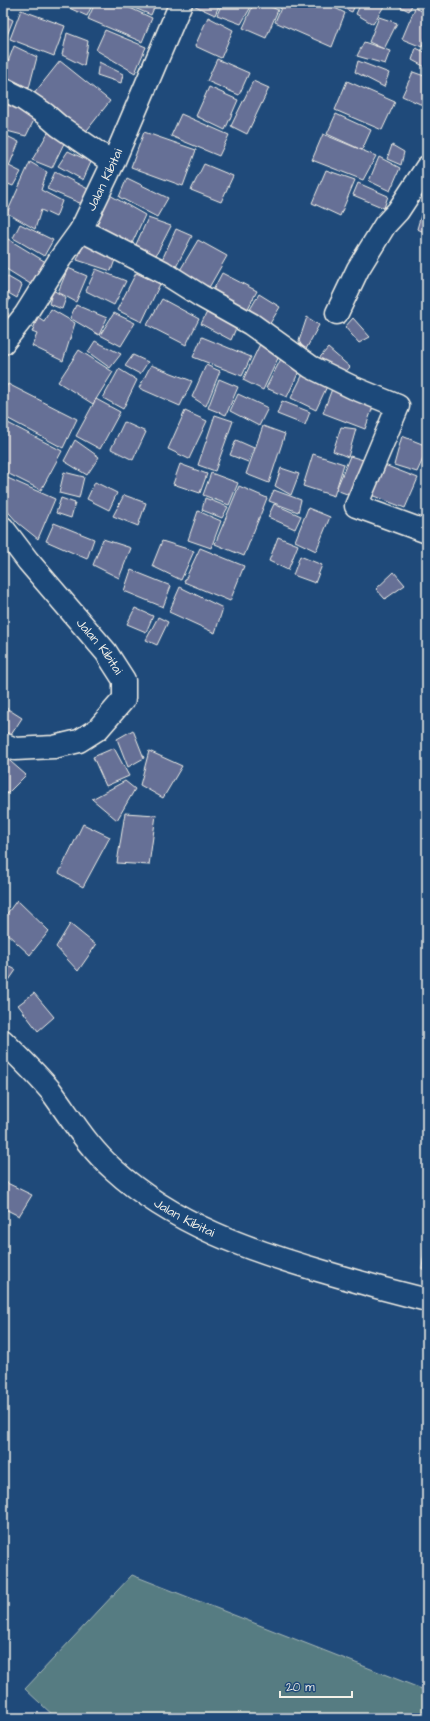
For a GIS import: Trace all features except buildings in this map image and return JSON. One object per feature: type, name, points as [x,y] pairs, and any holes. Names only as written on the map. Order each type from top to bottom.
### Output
[{"type":"street","name":"Jalan Kibitai","points":[[3,343],[25,315],[60,259],[81,230],[113,164],[181,3]]},
{"type":"street","points":[[3,89],[46,114],[59,126],[113,164]]},
{"type":"street","points":[[337,313],[358,269],[381,231],[398,212],[427,167]]},
{"type":"street","points":[[81,230],[163,272],[201,296],[251,324],[311,367],[354,388],[398,406],[356,506],[427,532]]},
{"type":"street","name":"Jalan Kibitai","points":[[3,528],[28,561],[106,652],[124,680],[124,699],[98,728],[79,741],[54,747],[16,749],[3,744]]},
{"type":"street","name":"Jalan Kibitai","points":[[3,1041],[50,1091],[90,1146],[113,1170],[163,1208],[196,1225],[237,1243],[318,1270],[392,1292],[427,1300]]},
{"type":"green space","points":[[132,1575],[427,1691],[427,1718],[56,1718],[25,1689]]}]
